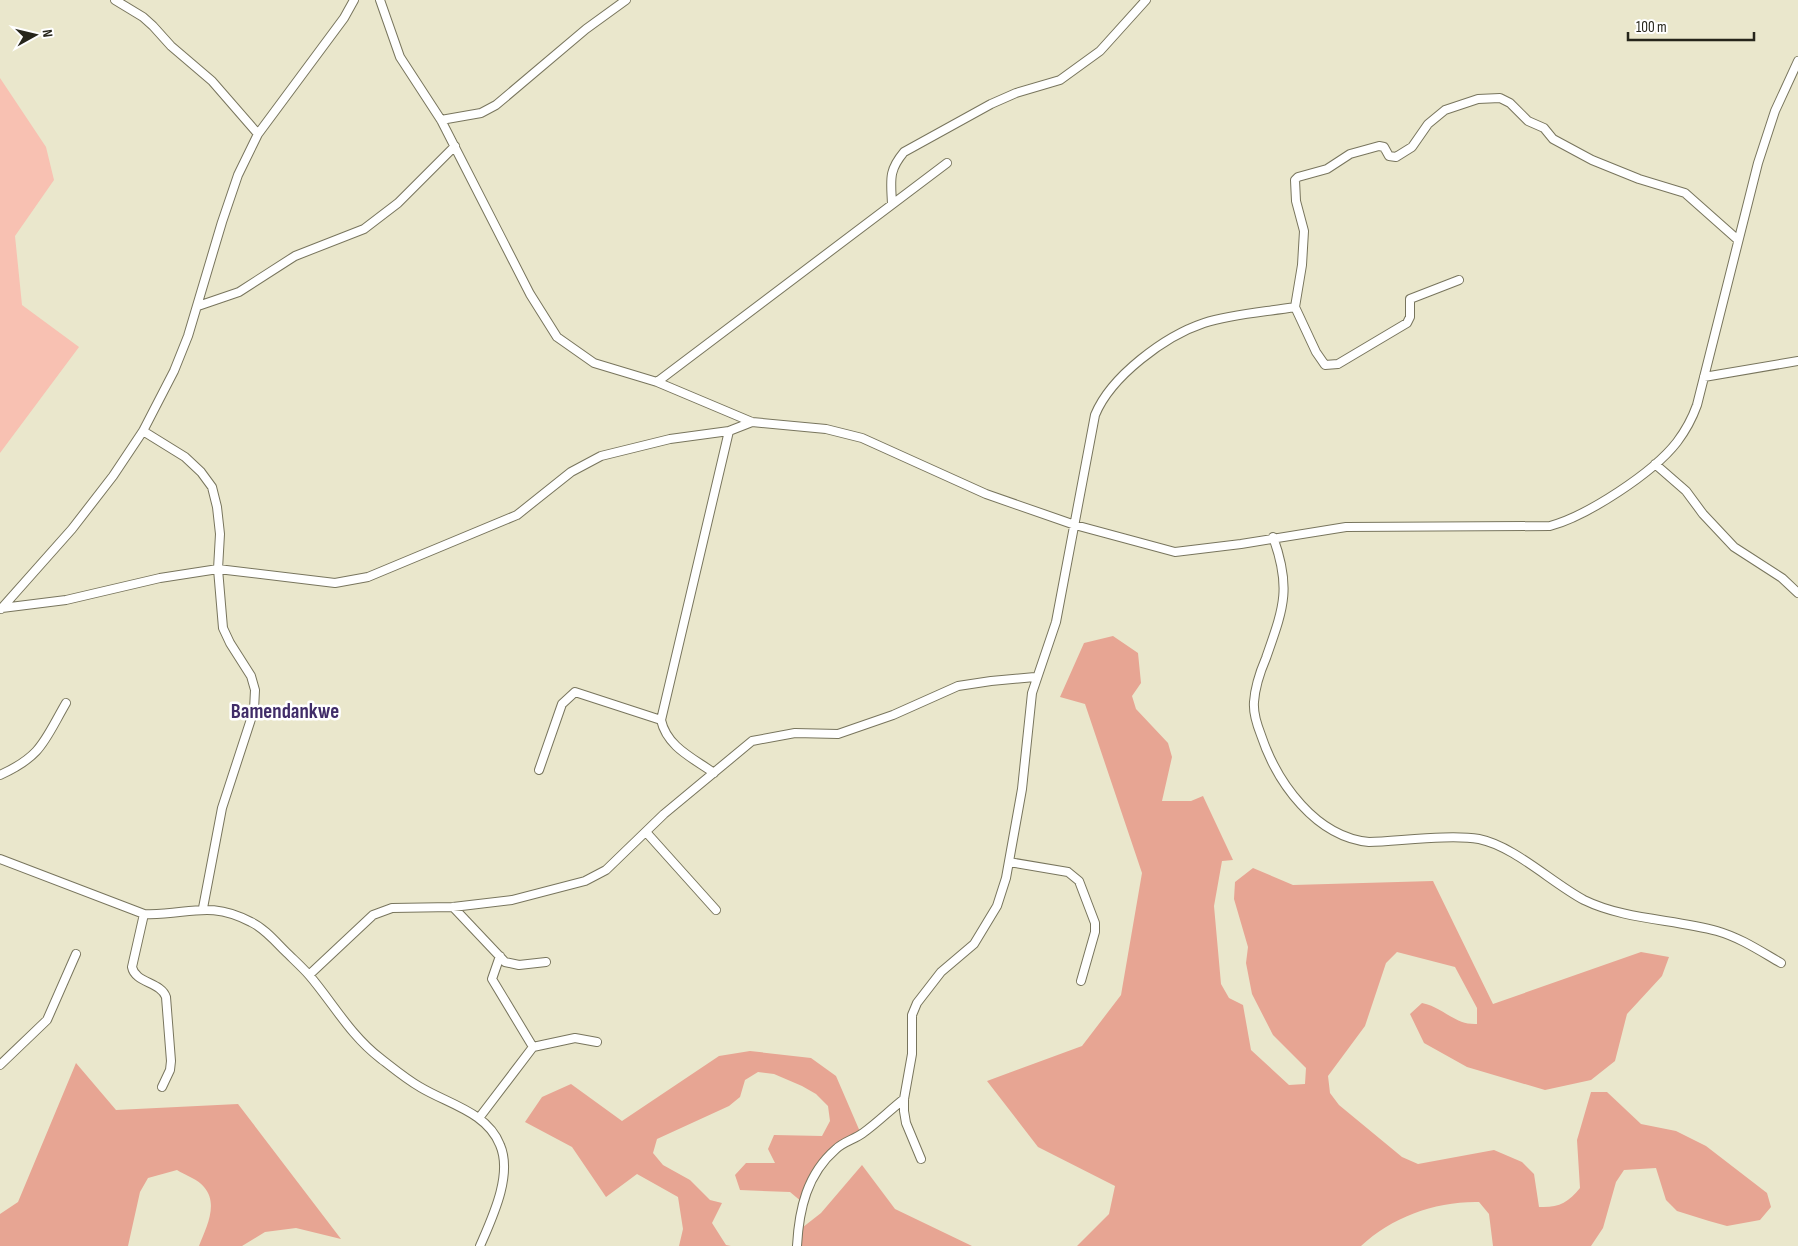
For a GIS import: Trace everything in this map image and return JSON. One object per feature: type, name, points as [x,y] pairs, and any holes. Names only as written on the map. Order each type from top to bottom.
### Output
[{"type":"street","points":[[115,0],[143,17],[171,46],[212,81],[258,134]]},
{"type":"street","points":[[1,609],[72,529],[113,476],[143,431],[174,372],[198,306],[235,184],[258,134],[344,18],[354,0]]},
{"type":"street","points":[[380,0],[400,57],[441,120],[530,294],[557,337],[594,362],[657,382],[752,422],[826,429],[862,438],[986,494],[1075,526],[1175,552],[1241,544],[1273,537],[1346,527],[1550,526],[1569,521],[1655,464],[1676,444],[1690,424],[1704,378],[1760,155],[1775,111],[1798,61]]},
{"type":"street","points":[[441,120],[481,112],[496,105],[586,29],[626,0]]},
{"type":"street","points":[[892,204],[891,175],[894,164],[904,152],[991,104],[1016,93],[1060,80],[1100,51],[1146,0]]},
{"type":"street","points":[[1459,280],[1410,299],[1410,317],[1401,328],[1338,364],[1326,365],[1316,352],[1295,307],[1302,265],[1304,231],[1293,184],[1296,178],[1324,170],[1350,154],[1379,146],[1384,147],[1389,156],[1396,157],[1412,147],[1428,124],[1445,110],[1478,99],[1500,98],[1510,103],[1528,121],[1544,128],[1553,139],[1592,160],[1639,179],[1685,193],[1738,240]]},
{"type":"street","points":[[198,306],[239,292],[295,256],[364,229],[398,203],[455,146]]},
{"type":"street","points":[[657,382],[947,163]]},
{"type":"street","points":[[921,1159],[906,1123],[904,1099],[912,1054],[913,1009],[941,972],[974,944],[996,906],[1006,878],[1022,789],[1028,721],[1036,677],[1056,622],[1095,415],[1108,390],[1121,376],[1172,338],[1205,323],[1295,307]]},
{"type":"street","points":[[1704,378],[1798,361]]},
{"type":"street","points":[[1,609],[66,600],[160,578],[218,569],[335,583],[368,578],[441,545],[517,515],[572,472],[602,456],[670,439],[729,431],[752,422]]},
{"type":"street","points":[[143,431],[185,457],[202,472],[212,487],[218,507],[220,534],[218,569],[223,628],[230,643],[251,676],[255,690],[254,710],[222,808],[203,908]]},
{"type":"street","points":[[714,772],[673,745],[664,732],[662,720],[729,431]]},
{"type":"street","points":[[1655,464],[1686,491],[1703,514],[1734,547],[1782,578],[1798,592]]},
{"type":"street","points":[[1273,537],[1282,564],[1285,596],[1282,612],[1258,678],[1254,703],[1255,717],[1267,754],[1287,787],[1307,810],[1342,836],[1353,840],[1369,842],[1467,838],[1494,843],[1584,900],[1603,907],[1649,918],[1716,931],[1742,940],[1781,963]]},
{"type":"street","points":[[309,975],[373,916],[382,911],[403,907],[453,907],[512,900],[596,877],[714,772],[746,745],[760,738],[795,733],[838,734],[893,714],[958,686],[1036,677]]},
{"type":"street","points":[[539,770],[562,704],[575,692],[662,720]]},
{"type":"street","points":[[0,775],[27,762],[38,751],[66,703]]},
{"type":"street","points":[[646,832],[716,910]]},
{"type":"street","points":[[0,859],[144,914],[162,915],[203,908],[231,912],[253,923],[273,938],[309,975],[357,1039],[418,1087],[479,1118],[497,1136],[502,1148],[504,1168],[497,1208],[480,1246]]},
{"type":"street","points":[[1009,862],[1068,872],[1079,881],[1095,923],[1095,932],[1081,980]]},
{"type":"street","points":[[453,907],[500,956],[513,965],[546,962]]},
{"type":"street","points":[[144,914],[132,967],[136,975],[161,990],[166,997],[171,1061],[170,1070],[162,1087]]},
{"type":"street","points":[[0,1065],[47,1020],[76,954]]},
{"type":"street","points":[[500,956],[492,979],[533,1047]]},
{"type":"street","points":[[479,1118],[533,1047],[567,1038],[598,1042]]},
{"type":"street","points":[[797,1246],[802,1202],[810,1182],[836,1148],[861,1134],[904,1099]]},
{"type":"shaded area","points":[[0,78],[46,147],[54,180],[15,236],[22,305],[79,347],[0,453]]},
{"type":"shaded area","points":[[1113,636],[1138,653],[1141,683],[1132,696],[1136,709],[1168,743],[1172,757],[1162,801],[1191,801],[1203,796],[1233,860],[1222,861],[1214,906],[1221,984],[1229,998],[1243,1005],[1251,1050],[1289,1085],[1305,1084],[1306,1068],[1273,1035],[1252,994],[1246,963],[1248,947],[1234,899],[1235,882],[1253,868],[1293,885],[1433,881],[1493,1004],[1641,952],[1669,957],[1662,976],[1627,1014],[1615,1061],[1591,1080],[1545,1090],[1467,1067],[1424,1043],[1410,1014],[1422,1003],[1469,1024],[1477,1024],[1477,1008],[1455,967],[1397,952],[1386,963],[1365,1026],[1328,1076],[1330,1093],[1339,1105],[1402,1157],[1418,1164],[1494,1150],[1522,1162],[1534,1174],[1539,1207],[1546,1207],[1562,1204],[1580,1188],[1577,1140],[1591,1092],[1607,1092],[1641,1124],[1676,1131],[1706,1146],[1767,1193],[1771,1207],[1760,1220],[1727,1226],[1677,1211],[1666,1200],[1656,1168],[1624,1170],[1616,1182],[1603,1228],[1591,1246],[1493,1246],[1489,1214],[1479,1202],[1463,1202],[1431,1208],[1401,1219],[1386,1227],[1361,1246],[1077,1246],[1109,1214],[1115,1186],[1038,1147],[987,1081],[1082,1046],[1121,995],[1142,873],[1085,704],[1060,697],[1084,643]]},
{"type":"shaded area","points":[[750,1051],[811,1058],[836,1076],[861,1134],[836,1148],[824,1164],[802,1202],[790,1192],[740,1190],[735,1175],[746,1163],[775,1163],[768,1149],[774,1135],[822,1136],[830,1121],[828,1106],[816,1094],[802,1086],[774,1074],[758,1072],[745,1080],[740,1097],[729,1106],[657,1139],[653,1153],[663,1165],[690,1180],[710,1200],[722,1203],[712,1223],[726,1245],[731,1246],[679,1246],[683,1229],[678,1197],[637,1174],[606,1197],[572,1147],[525,1122],[542,1097],[571,1084],[622,1121],[719,1056]]},
{"type":"shaded area","points":[[76,1063],[116,1110],[238,1104],[341,1239],[296,1228],[265,1232],[242,1246],[199,1246],[208,1224],[211,1201],[202,1184],[177,1170],[148,1178],[140,1192],[128,1246],[0,1246],[0,1214],[18,1202]]},
{"type":"shaded area","points":[[862,1165],[895,1209],[972,1246],[793,1246],[798,1231],[821,1213]]},
{"type":"district","name":"Bamendankwe","points":[[285,711]]}]
